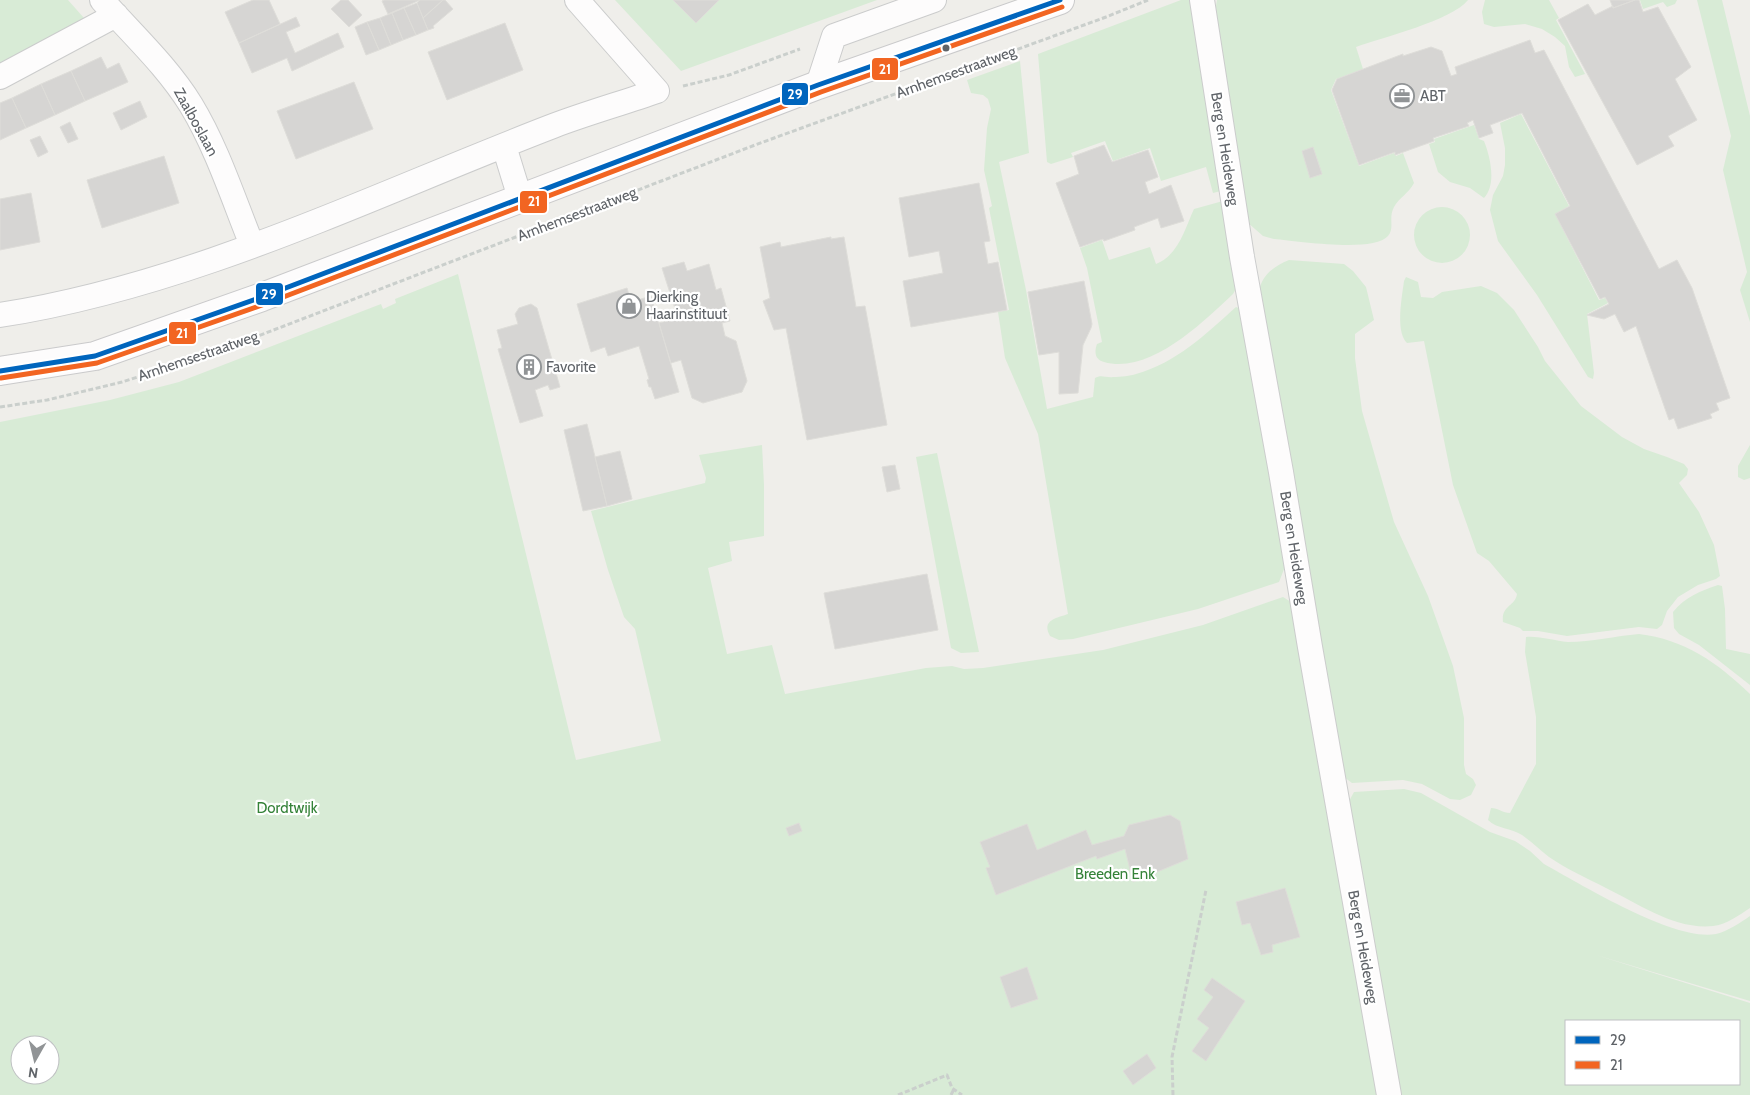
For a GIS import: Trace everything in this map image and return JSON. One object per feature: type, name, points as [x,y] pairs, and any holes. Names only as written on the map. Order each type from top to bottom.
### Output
[{"type":"main road","points":[[0,371],[95,356],[262,297],[818,85],[1060,0]]},
{"type":"street","points":[[0,314],[74,300],[135,285],[194,266],[252,245],[555,125],[657,91],[577,0]]},
{"type":"street","points":[[818,85],[834,36],[934,0]]},
{"type":"street","name":"Berg en Heideweg","points":[[1202,0],[1242,257],[1389,1095]]},
{"type":"street","name":"Zaalboslaan","points":[[0,76],[109,8],[163,67],[190,105],[211,143],[252,245]]},
{"type":"street","points":[[504,146],[520,198]]},
{"type":"path","name":"Arnhemsestraatweg","points":[[0,407],[47,400],[122,382],[219,351],[755,145],[1148,0]]},
{"type":"path","points":[[657,91],[729,76],[834,36]]},
{"type":"path","points":[[1173,1095],[1172,1057],[1206,890]]},
{"type":"path","points":[[898,1095],[946,1075],[949,1083],[962,1095]]},
{"type":"path","points":[[951,1095],[954,1089]]},
{"type":"green space","points":[[0,0],[68,0],[84,18],[72,30],[0,64]]},
{"type":"green space","points":[[615,0],[877,0],[681,71]]},
{"type":"green space","points":[[1181,0],[1189,0],[1194,4],[1221,191],[1213,193],[1206,167],[1161,181],[1150,148],[1113,161],[1105,141],[1071,153],[1073,157],[1051,164],[1047,162],[1038,54]]},
{"type":"green space","points":[[1217,0],[1468,0],[1447,15],[1416,28],[1356,47],[1363,69],[1336,79],[1331,90],[1359,166],[1394,153],[1396,156],[1403,153],[1414,183],[1392,211],[1391,230],[1388,236],[1380,241],[1368,244],[1334,245],[1300,242],[1263,236],[1247,222],[1214,18]]},
{"type":"green space","points":[[1485,0],[1549,0],[1559,18],[1556,20],[1585,74],[1575,77],[1569,67],[1565,46],[1542,29],[1525,24],[1494,27],[1484,24],[1482,12]]},
{"type":"green space","points":[[1640,0],[1677,0],[1675,4],[1667,7],[1663,2],[1643,9]]},
{"type":"green space","points":[[1697,0],[1722,0],[1750,116],[1750,322],[1740,290],[1747,272],[1723,170],[1731,136]]},
{"type":"green space","points":[[1020,61],[1029,153],[999,162],[1026,290],[1047,409],[1093,397],[1095,378],[1097,377],[1131,375],[1164,363],[1190,346],[1236,307],[1241,309],[1286,564],[1279,582],[1198,609],[1073,639],[1059,640],[1050,636],[1047,626],[1049,623],[1055,618],[1068,614],[1038,434],[1005,358],[998,312],[1009,310],[989,208],[992,206],[984,170],[987,128],[991,109],[988,99],[983,95],[971,93],[967,80]]},
{"type":"green space","points":[[1521,114],[1569,206],[1555,214],[1599,300],[1605,298],[1608,303],[1587,314],[1594,373],[1593,379],[1588,377],[1537,295],[1498,241],[1490,210],[1493,195],[1503,176],[1505,165],[1505,148],[1500,123]]},
{"type":"green space","points":[[1474,125],[1479,139],[1484,141],[1490,162],[1490,185],[1484,198],[1470,188],[1450,182],[1438,172],[1429,144],[1435,142],[1434,139]]},
{"type":"green space","points":[[1223,201],[1237,287],[1233,294],[1191,331],[1157,354],[1139,361],[1122,364],[1104,362],[1099,359],[1096,355],[1096,347],[1097,344],[1102,342],[1087,268],[1080,248],[1102,240],[1109,260],[1150,247],[1156,264],[1164,260],[1176,248],[1194,209]]},
{"type":"green space","points":[[1437,207],[1447,207],[1462,215],[1468,224],[1470,235],[1468,246],[1462,255],[1447,263],[1437,263],[1426,258],[1419,251],[1414,240],[1414,230],[1419,219],[1426,212]]},
{"type":"green space","points":[[1289,260],[1344,264],[1353,271],[1366,287],[1374,320],[1355,334],[1355,358],[1362,411],[1394,522],[1428,596],[1453,666],[1464,718],[1464,765],[1466,774],[1473,779],[1476,785],[1471,795],[1460,800],[1450,799],[1422,784],[1403,780],[1352,783],[1344,777],[1259,291],[1266,276],[1278,265]]},
{"type":"green space","points":[[458,274],[576,760],[661,741],[635,629],[624,617],[591,511],[705,483],[706,478],[699,455],[762,445],[764,536],[729,542],[732,561],[708,568],[727,654],[772,645],[785,694],[926,668],[952,666],[964,669],[983,668],[1103,650],[1203,625],[1283,597],[1291,602],[1382,1095],[0,1095],[0,422],[110,400],[179,382],[381,304],[383,309],[396,303],[395,299]]},
{"type":"green space","points":[[1406,277],[1418,282],[1421,297],[1433,298],[1442,292],[1481,286],[1497,293],[1514,310],[1545,361],[1581,406],[1622,437],[1644,449],[1684,464],[1688,469],[1687,475],[1679,483],[1699,512],[1714,545],[1720,576],[1698,585],[1678,597],[1667,611],[1662,625],[1657,629],[1639,627],[1567,636],[1538,631],[1523,631],[1520,628],[1503,622],[1504,612],[1514,601],[1517,594],[1489,561],[1477,553],[1453,485],[1424,341],[1407,343],[1401,331],[1401,305]]},
{"type":"green space","points":[[1750,445],[1750,478],[1744,480],[1738,477],[1738,466]]},
{"type":"green space","points":[[937,453],[979,652],[961,653],[951,648],[916,457]]},
{"type":"green space","points":[[1718,585],[1722,586],[1725,609],[1726,649],[1750,654],[1750,685],[1699,645],[1679,634],[1674,628],[1673,612],[1683,602],[1693,595]]},
{"type":"green space","points":[[1639,634],[1671,641],[1699,654],[1725,672],[1750,694],[1750,908],[1723,924],[1699,926],[1671,920],[1562,866],[1522,835],[1488,820],[1491,808],[1510,813],[1536,764],[1536,717],[1525,652],[1526,637],[1568,642]]},
{"type":"green space","points":[[1404,789],[1421,793],[1490,832],[1515,841],[1544,864],[1604,897],[1654,921],[1677,929],[1698,934],[1716,934],[1729,929],[1750,916],[1750,1001],[1596,955],[1750,1003],[1750,1095],[1399,1095],[1348,803],[1354,792]]},
{"type":"building","points":[[253,0],[269,0],[280,24],[239,43],[225,12]]},
{"type":"building","points":[[341,0],[348,0],[362,15],[349,27],[331,9]]},
{"type":"building","points":[[420,0],[388,14],[382,1]]},
{"type":"building","points":[[420,0],[443,0],[423,18],[417,3]]},
{"type":"building","points":[[443,0],[453,9],[433,26],[434,28],[428,30],[423,18]]},
{"type":"building","points":[[673,0],[719,0],[696,23]]},
{"type":"building","points":[[1610,0],[1635,0],[1613,8]]},
{"type":"building","points":[[1639,0],[1643,12],[1658,7],[1691,67],[1675,79],[1697,120],[1668,136],[1674,146],[1637,165],[1558,20],[1588,4],[1595,15],[1613,6],[1613,8]]},
{"type":"building","points":[[417,3],[428,30],[416,35],[404,8]]},
{"type":"building","points":[[404,8],[416,35],[403,40],[392,13]]},
{"type":"building","points":[[392,13],[403,40],[391,45],[380,18]]},
{"type":"building","points":[[296,17],[300,26],[286,32],[295,53],[338,33],[344,47],[292,71],[287,58],[252,73],[239,43]]},
{"type":"building","points":[[380,18],[391,45],[379,50],[367,22]]},
{"type":"building","points":[[367,22],[379,50],[366,55],[355,27]]},
{"type":"building","points":[[505,23],[523,70],[447,100],[428,52]]},
{"type":"building","points":[[1530,40],[1535,53],[1544,50],[1659,269],[1677,260],[1692,288],[1730,398],[1716,403],[1719,410],[1710,414],[1712,418],[1678,429],[1674,418],[1669,420],[1636,326],[1624,332],[1615,314],[1604,319],[1587,315],[1609,304],[1605,297],[1600,299],[1555,214],[1570,206],[1522,113],[1490,125],[1493,133],[1479,138],[1473,120],[1467,123],[1469,126],[1433,138],[1434,141],[1359,165],[1332,90],[1337,79],[1403,54],[1403,56],[1431,47],[1442,51],[1451,76],[1457,74],[1455,67]]},
{"type":"building","points":[[101,57],[107,69],[119,63],[128,82],[85,101],[71,71]]},
{"type":"building","points":[[71,71],[85,101],[55,115],[41,84]]},
{"type":"building","points":[[354,82],[373,129],[296,159],[277,111]]},
{"type":"building","points":[[41,84],[55,115],[26,128],[12,98]]},
{"type":"building","points":[[12,98],[26,128],[0,140],[0,103]]},
{"type":"building","points":[[140,101],[147,117],[121,130],[113,113]]},
{"type":"building","points":[[70,122],[78,139],[68,143],[60,127]]},
{"type":"building","points":[[40,136],[48,152],[38,157],[30,140]]},
{"type":"building","points":[[1104,145],[1112,162],[1148,150],[1158,177],[1145,182],[1149,194],[1171,185],[1184,221],[1161,228],[1158,218],[1134,227],[1135,230],[1080,247],[1056,183],[1079,174],[1074,156]]},
{"type":"building","points":[[1313,147],[1322,174],[1310,178],[1302,151]]},
{"type":"building","points":[[164,156],[179,203],[102,228],[87,180]]},
{"type":"building","points":[[979,183],[990,241],[984,242],[988,264],[998,262],[1007,310],[911,327],[903,281],[943,273],[939,251],[909,257],[899,198]]},
{"type":"building","points":[[31,193],[40,242],[0,250],[0,199]]},
{"type":"building","points":[[831,237],[831,239],[844,237],[856,307],[865,306],[887,425],[807,440],[786,328],[774,330],[763,301],[770,298],[760,247],[780,242],[781,247]]},
{"type":"building","points":[[684,262],[687,271],[709,264],[716,290],[721,288],[730,321],[722,323],[725,336],[736,341],[747,381],[742,392],[703,403],[692,398],[681,360],[671,363],[659,323],[678,318],[662,268]]},
{"type":"building","points":[[1084,281],[1092,324],[1083,345],[1078,393],[1059,394],[1059,352],[1039,355],[1028,292]]},
{"type":"building","points":[[627,288],[631,302],[651,296],[679,392],[655,399],[651,387],[649,387],[647,380],[649,379],[639,346],[608,356],[605,347],[591,352],[577,304]]},
{"type":"building","name":"Favorite","points":[[531,304],[537,308],[560,387],[550,390],[548,385],[535,390],[543,416],[520,423],[498,349],[502,348],[497,330],[518,324],[515,314],[519,308]]},
{"type":"building","points":[[587,424],[607,506],[583,511],[564,430]]},
{"type":"building","points":[[620,451],[632,499],[607,506],[595,457]]},
{"type":"building","points":[[895,465],[900,489],[887,492],[882,467]]},
{"type":"building","points":[[927,574],[938,630],[835,649],[824,593]]},
{"type":"building","points":[[1170,815],[1180,821],[1188,859],[1133,882],[1125,849],[1097,859],[1096,856],[996,895],[986,868],[990,867],[980,842],[1027,824],[1037,850],[1086,830],[1092,845],[1124,836],[1129,825]]},
{"type":"building","points":[[799,823],[802,831],[789,836],[786,828]]},
{"type":"building","points":[[1285,888],[1300,937],[1272,945],[1273,952],[1261,955],[1250,923],[1242,925],[1236,902]]},
{"type":"building","points":[[1027,967],[1038,999],[1011,1008],[1000,977]]},
{"type":"building","points":[[1212,978],[1245,1001],[1206,1061],[1192,1051],[1209,1028],[1197,1019],[1213,997],[1204,990]]},
{"type":"building","points":[[1147,1054],[1156,1068],[1133,1085],[1123,1071]]},
{"type":"transit line","name":"29","points":[[0,371],[95,356],[262,297],[818,85],[1060,0]]},
{"type":"transit line","name":"21","points":[[1,378],[97,363],[265,304],[821,92],[1062,7]]},
{"type":"place","name":"ABT","points":[[1402,96]]},
{"type":"place","name":"Dierking Haarinstituut","points":[[629,306]]},
{"type":"place","name":"Favorite","points":[[529,367]]},
{"type":"park label","name":"Dordtwijk","points":[[287,808]]},
{"type":"park label","name":"Breeden Enk","points":[[1115,874]]}]
